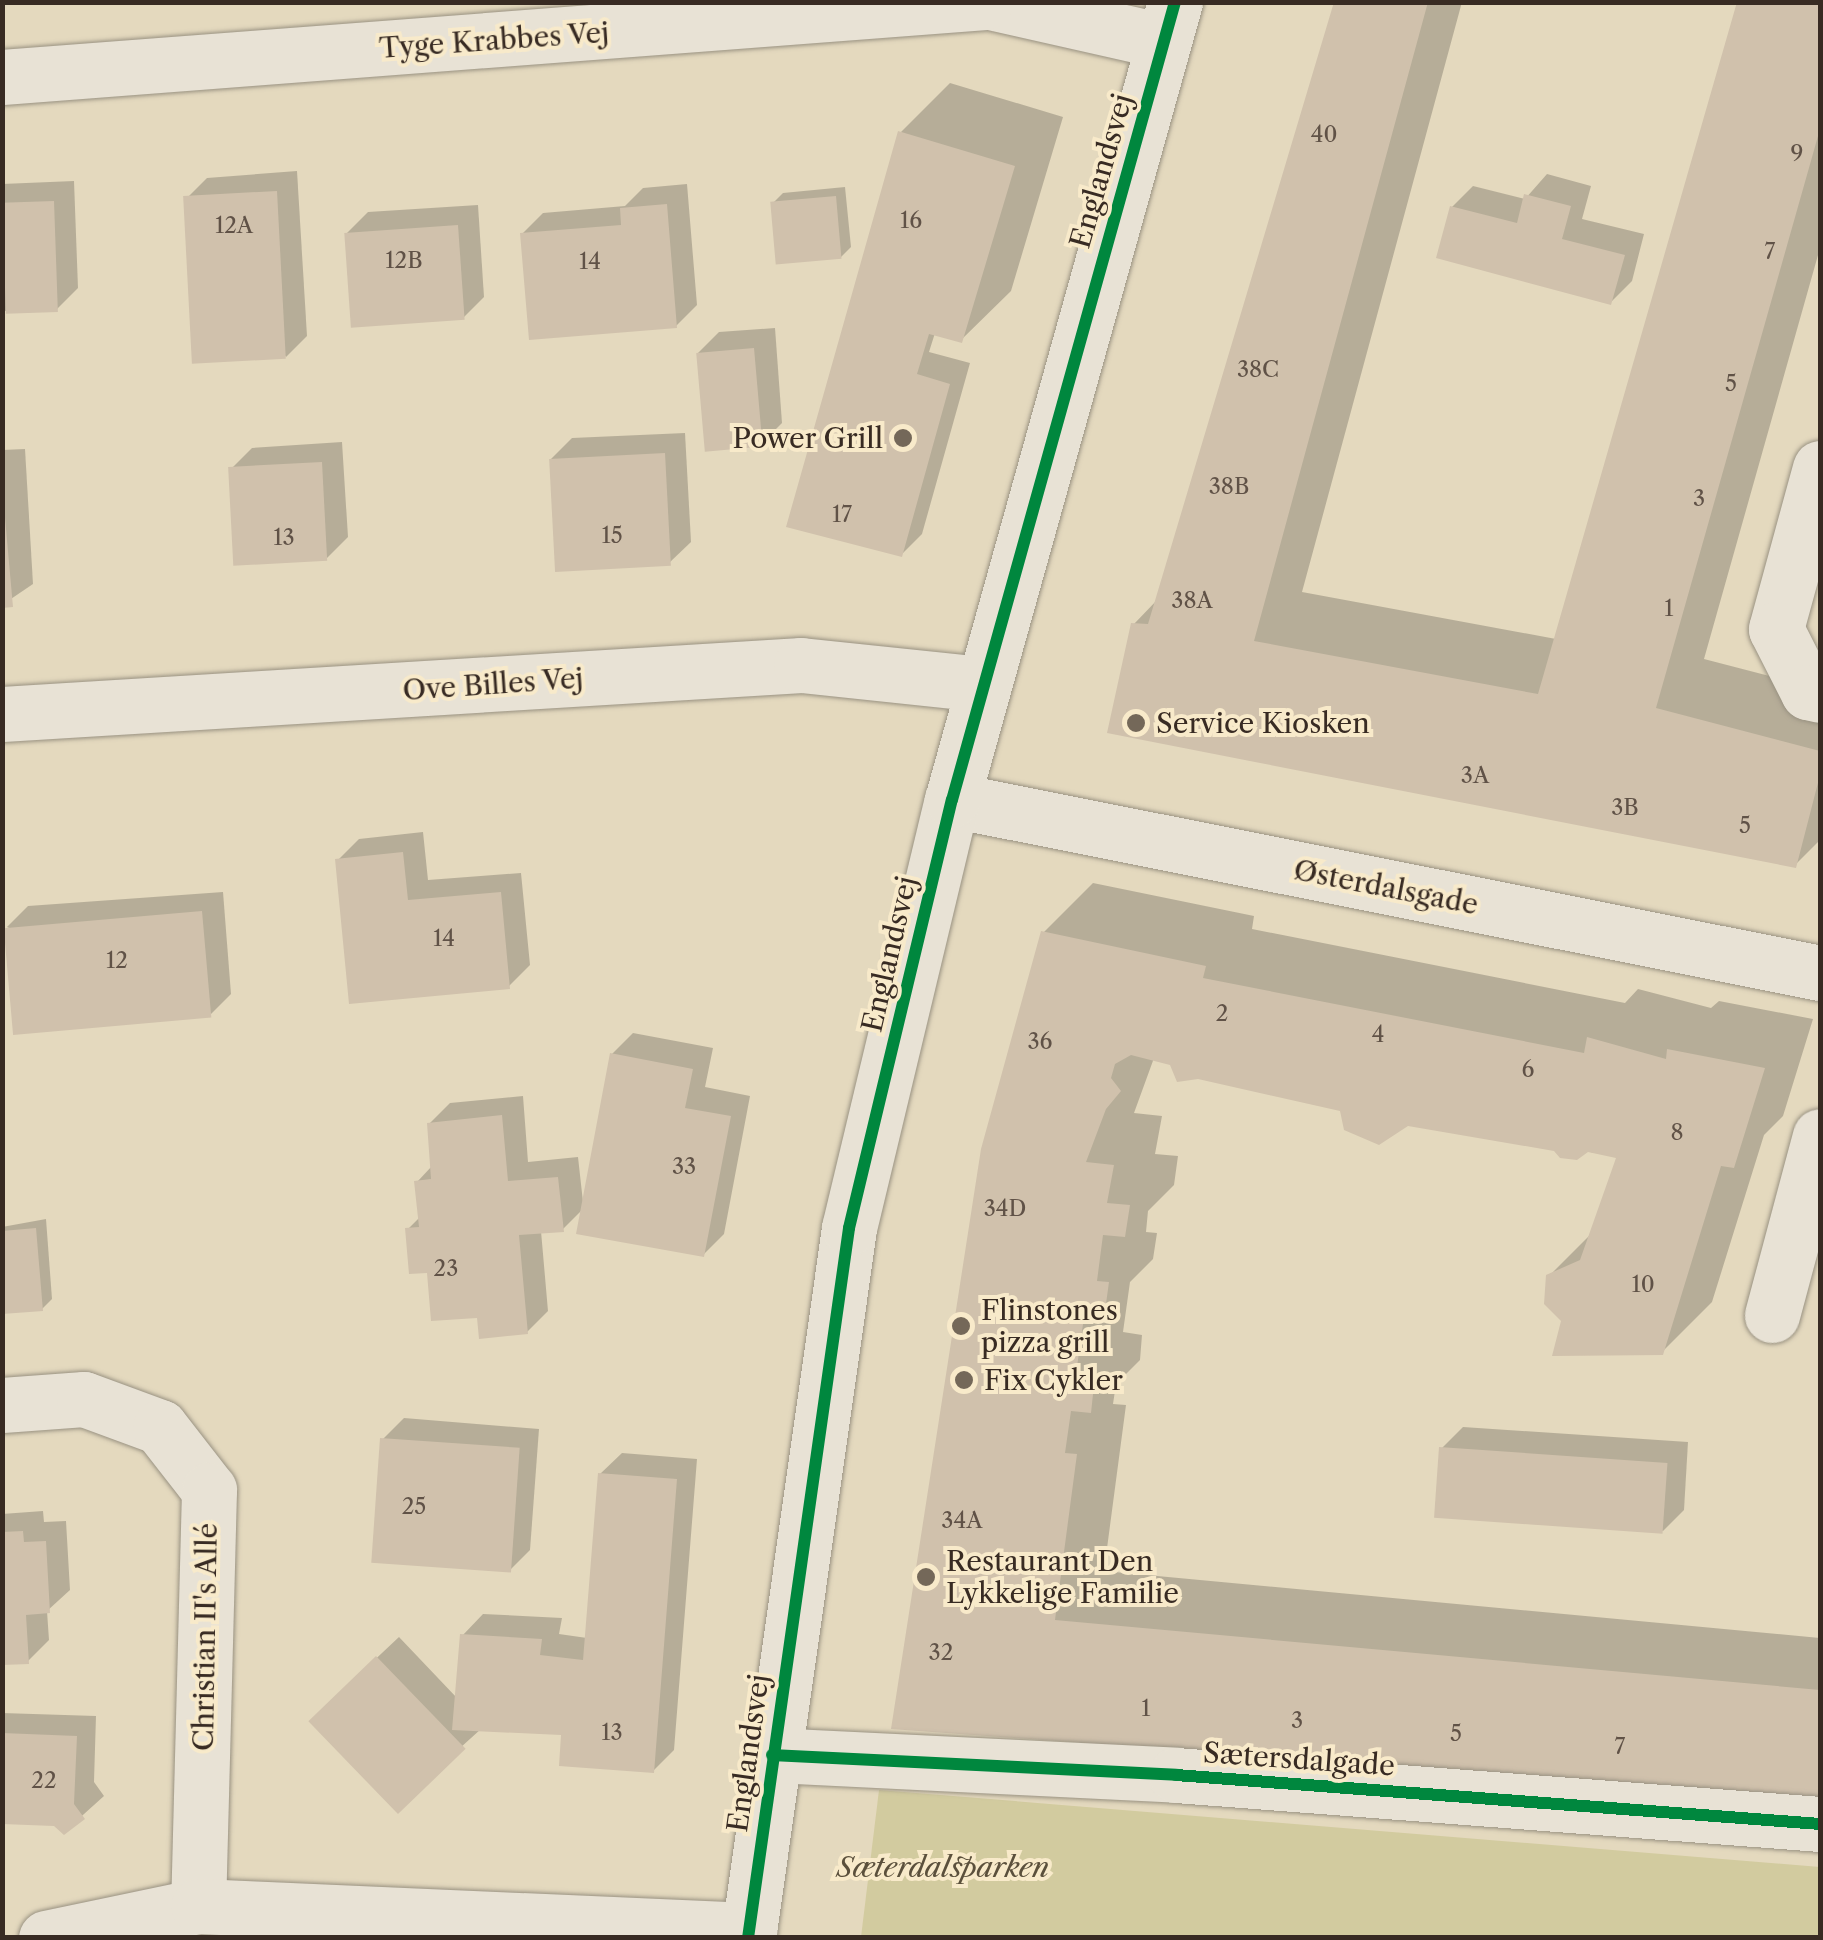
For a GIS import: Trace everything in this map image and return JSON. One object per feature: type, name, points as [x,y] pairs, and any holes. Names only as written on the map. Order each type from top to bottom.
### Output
[{"type":"street","name":"Tyge Krabbes Vej","points":[[2,77],[987,2],[1169,22]]},
{"type":"street","name":"Englandsvej","points":[[748,1934],[849,1228],[952,800],[1169,22]]},
{"type":"street","points":[[1820,468],[1776,628],[1808,692],[1820,696]]},
{"type":"street","name":"Ove Billes Vej","points":[[2,714],[801,665],[984,684]]},
{"type":"street","name":"Østerdalsgade","points":[[952,800],[1820,973]]},
{"type":"street","points":[[1772,1315],[1820,1136]]},
{"type":"street","name":"Christian II's Allé","points":[[2,1406],[84,1399],[160,1427],[209,1490],[198,1906]]},
{"type":"street","name":"Sætersdalgade","points":[[772,1755],[1196,1776],[1820,1824]]},
{"type":"street","points":[[46,1938],[198,1906],[748,1934]]},
{"type":"green space","name":"Sæterdalsparken","points":[[879,1790],[1820,1867],[1820,1937],[861,1937]]},
{"type":"building","points":[[1334,2],[1428,2],[1254,641],[1538,694],[1737,2],[1820,2],[1820,129],[1656,708],[1820,751],[1820,775],[1796,868],[1107,733],[1131,623],[1148,624]]},
{"type":"building","points":[[898,131],[1015,166],[962,343],[929,334],[917,374],[950,384],[902,557],[786,527]]},
{"type":"building","points":[[277,191],[286,359],[192,364],[183,196]]},
{"type":"building","points":[[1524,194],[1571,206],[1562,239],[1625,255],[1611,305],[1436,258],[1450,206],[1517,223]]},
{"type":"building","points":[[836,196],[841,259],[776,265],[770,202]]},
{"type":"building","points":[[54,201],[58,312],[6,314],[2,203]]},
{"type":"building","points":[[667,204],[677,328],[529,340],[520,233],[621,225],[620,208]]},
{"type":"building","points":[[458,225],[465,320],[351,328],[344,233]]},
{"type":"building","points":[[754,348],[763,447],[705,452],[696,353]]},
{"type":"building","points":[[665,453],[671,566],[555,572],[549,459]]},
{"type":"building","points":[[322,462],[327,561],[233,566],[228,467]]},
{"type":"building","points":[[2,484],[13,607],[2,608]]},
{"type":"building","points":[[403,852],[408,900],[501,892],[510,989],[349,1004],[335,859]]},
{"type":"building","points":[[202,911],[211,1018],[13,1035],[4,928]]},
{"type":"building","points":[[1041,931],[1206,966],[1203,978],[1584,1053],[1587,1037],[1666,1059],[1667,1049],[1765,1068],[1734,1168],[1721,1166],[1663,1355],[1552,1356],[1561,1321],[1544,1304],[1546,1275],[1580,1260],[1616,1158],[1588,1152],[1577,1160],[1560,1158],[1554,1151],[1408,1126],[1379,1145],[1344,1130],[1340,1111],[1198,1079],[1177,1082],[1170,1065],[1131,1055],[1115,1064],[1111,1078],[1121,1091],[1106,1109],[1086,1162],[1114,1165],[1107,1203],[1130,1205],[1125,1237],[1103,1235],[1097,1281],[1109,1282],[1105,1311],[1085,1310],[1075,1381],[1094,1385],[1091,1413],[1071,1411],[1065,1453],[1077,1454],[1055,1620],[1820,1690],[1820,1805],[1598,1780],[891,1729],[981,1149]]},
{"type":"building","points":[[610,1053],[693,1069],[685,1108],[731,1116],[704,1257],[576,1234]]},
{"type":"building","points":[[502,1115],[508,1181],[558,1177],[564,1232],[519,1235],[528,1334],[479,1339],[477,1318],[431,1321],[427,1273],[409,1274],[405,1228],[419,1227],[414,1181],[431,1179],[427,1123]]},
{"type":"building","points":[[36,1228],[43,1311],[2,1314],[2,1231]]},
{"type":"building","points":[[380,1438],[520,1448],[511,1572],[371,1563]]},
{"type":"building","points":[[1439,1447],[1667,1463],[1662,1534],[1434,1518]]},
{"type":"building","points":[[598,1473],[677,1479],[654,1773],[559,1766],[561,1735],[452,1730],[460,1634],[542,1639],[540,1655],[583,1660]]},
{"type":"building","points":[[23,1531],[24,1542],[46,1541],[50,1613],[26,1615],[29,1664],[2,1665],[2,1532]]},
{"type":"building","points":[[376,1656],[466,1749],[398,1814],[308,1721]]},
{"type":"building","points":[[2,1733],[77,1736],[74,1804],[85,1819],[64,1835],[54,1826],[2,1824]]},
{"type":"cycle path","points":[[748,1938],[849,1228],[952,800],[1175,2]]},
{"type":"cycle path","points":[[772,1755],[1176,1775],[1820,1824]]},
{"type":"place","name":"Power Grill","points":[[903,438]]},
{"type":"place","name":"Service Kiosken","points":[[1136,723]]},
{"type":"place","name":"Flinstones pizza grill","points":[[961,1326]]},
{"type":"place","name":"Fix Cykler","points":[[964,1380]]},
{"type":"place","name":"Restaurant Den Lykkelige Familie","points":[[926,1577]]}]
